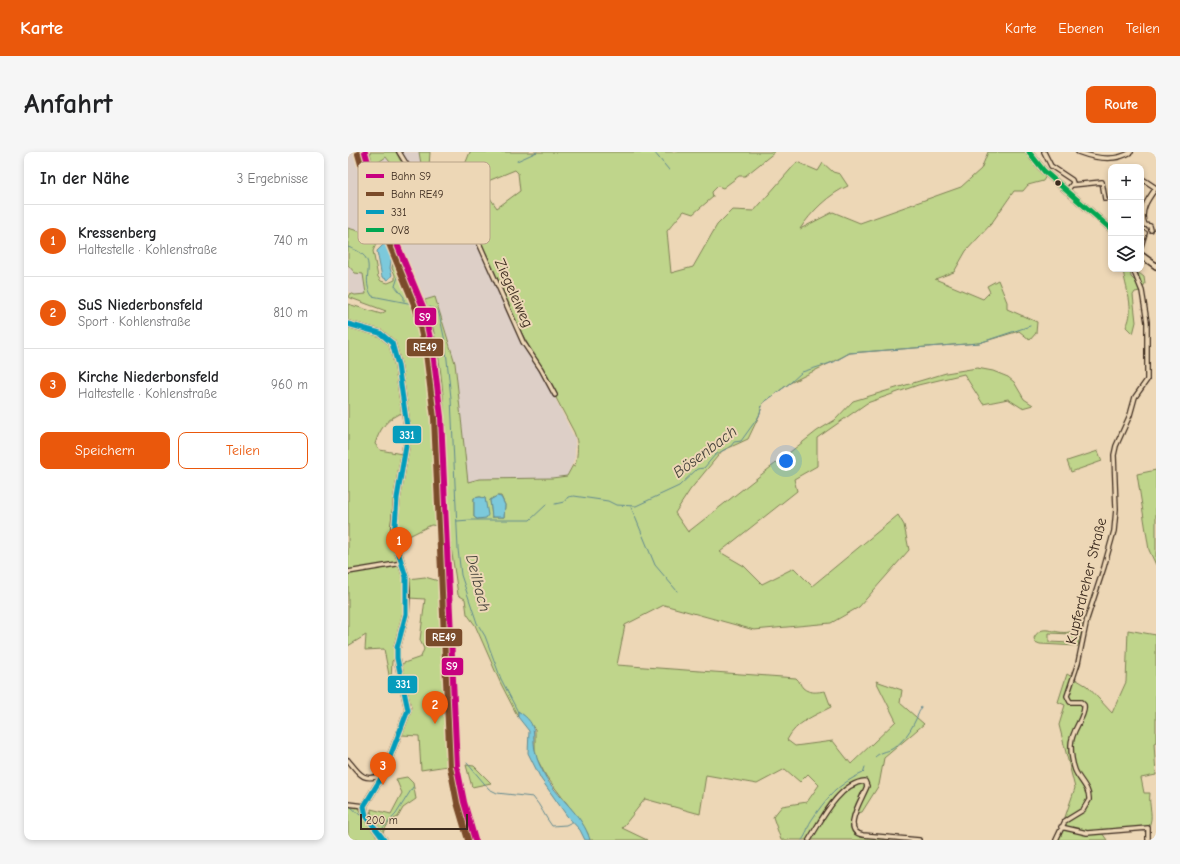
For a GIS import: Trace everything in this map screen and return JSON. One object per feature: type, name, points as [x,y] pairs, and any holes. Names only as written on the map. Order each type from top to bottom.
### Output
[{"type":"main road","points":[[1029,152],[1038,164],[1108,226]]},
{"type":"main road","points":[[1144,258],[1156,266]]},
{"type":"main road","points":[[348,324],[383,335],[390,340],[396,352],[407,426],[407,440],[394,524],[394,539],[406,577],[407,603],[397,648],[397,658],[408,710],[383,775],[364,806],[366,816],[384,840]]},
{"type":"street","name":"Ziegeleiweg","points":[[399,152],[406,162]]},
{"type":"street","points":[[1044,152],[1051,166],[1072,180],[1072,185]]},
{"type":"street","points":[[1078,152],[1102,158],[1120,156],[1131,152]]},
{"type":"street","points":[[1144,180],[1156,188],[1144,208],[1142,215],[1145,225],[1143,230],[1145,234],[1144,237]]},
{"type":"street","points":[[1067,191],[1072,185],[1102,182],[1105,199]]},
{"type":"street","points":[[1145,225],[1150,226],[1151,230],[1156,231]]},
{"type":"street","points":[[1145,234],[1149,234],[1151,230]]},
{"type":"street","name":"Ziegeleiweg","points":[[479,244],[523,342],[541,369],[555,395]]},
{"type":"street","name":"Kupferdreher Straße","points":[[1056,840],[1065,821],[1086,807],[1089,800],[1086,788],[1075,768],[1071,745],[1073,732],[1084,710],[1084,705],[1081,702],[1070,702],[1067,696],[1078,663],[1087,616],[1104,567],[1114,531],[1116,500],[1115,448],[1128,419],[1135,396],[1147,380],[1148,328],[1142,291],[1134,272]]},
{"type":"street","points":[[348,572],[402,563]]},
{"type":"street","points":[[348,760],[361,775],[366,778],[370,779],[383,775]]},
{"type":"street","points":[[809,840],[816,826],[836,799],[858,782],[865,780],[867,786],[858,805],[853,822],[853,829],[856,833],[919,840]]},
{"type":"street","points":[[348,804],[364,806]]},
{"type":"street","points":[[1061,827],[1087,833],[1148,828],[1148,840]]},
{"type":"shaded area","points":[[348,152],[370,152],[372,162],[358,162],[358,231],[348,228]]},
{"type":"shaded area","points":[[401,152],[419,152],[421,162],[408,162]]},
{"type":"shaded area","points":[[386,157],[390,162],[379,162]]},
{"type":"shaded area","points":[[392,244],[478,244],[510,312],[541,369],[575,439],[575,457],[567,476],[552,478],[479,479],[468,482],[455,362],[435,297],[426,300],[435,328],[443,389],[461,764],[467,801],[479,840],[473,840],[454,765],[437,391],[427,332],[418,300]]},
{"type":"shaded area","points":[[348,265],[355,273],[363,273],[366,294],[355,295],[348,291]]},
{"type":"green space","points":[[370,152],[396,152],[402,162],[390,162],[386,157],[379,162],[372,162]]},
{"type":"green space","points":[[419,152],[430,152],[429,162],[421,162]]},
{"type":"green space","points":[[470,152],[775,152],[745,176],[739,176],[723,188],[718,186],[712,192],[713,197],[693,214],[684,211],[667,231],[671,273],[693,267],[717,225],[732,210],[754,211],[797,162],[818,171],[823,163],[833,172],[840,174],[848,186],[841,189],[821,204],[809,216],[800,229],[833,212],[860,223],[961,187],[981,169],[988,152],[1027,152],[1031,161],[1046,176],[1043,181],[1028,185],[1023,191],[1014,191],[991,224],[966,251],[954,272],[935,279],[983,299],[990,292],[987,286],[998,280],[1007,302],[1007,309],[1037,322],[1036,333],[1030,340],[1019,331],[979,343],[850,353],[790,383],[763,403],[759,416],[748,439],[722,451],[690,490],[675,513],[688,532],[817,431],[835,420],[853,401],[946,373],[977,368],[993,371],[1008,377],[1014,382],[1024,399],[1033,405],[1022,408],[1008,399],[983,404],[964,374],[918,385],[867,403],[817,438],[817,466],[794,479],[797,491],[720,552],[744,566],[762,584],[794,568],[812,586],[898,515],[904,525],[909,550],[859,607],[831,623],[754,630],[664,605],[625,625],[617,665],[796,678],[803,688],[808,691],[825,691],[831,707],[800,724],[787,740],[795,746],[833,741],[851,764],[896,721],[876,681],[902,690],[900,703],[924,724],[884,758],[879,785],[862,812],[854,814],[854,832],[858,835],[908,840],[781,840],[773,817],[782,806],[807,802],[819,785],[808,774],[800,782],[785,769],[757,784],[706,775],[700,814],[645,799],[622,828],[647,840],[589,840],[588,834],[581,822],[546,776],[535,755],[535,729],[518,711],[518,717],[500,682],[475,625],[467,614],[465,599],[458,595],[450,541],[442,382],[433,327],[425,300],[435,297],[455,363],[468,482],[479,479],[552,478],[567,476],[573,465],[575,466],[577,453],[576,436],[508,307],[480,244],[490,244],[490,198],[497,208],[520,191],[518,173],[515,170],[490,180],[490,162],[466,162]],"holes":[[[497,496],[501,496],[505,505],[504,517],[492,517],[490,500]],[[474,498],[485,498],[486,517],[477,519],[474,517]]]},
{"type":"green space","points":[[348,228],[358,231],[358,244],[376,244],[373,251],[378,277],[381,281],[388,283],[395,280],[395,275],[392,268],[395,254],[390,244],[392,244],[418,300],[427,332],[437,391],[454,765],[421,770],[419,736],[402,735],[410,710],[401,664],[421,657],[424,649],[420,640],[425,599],[409,598],[408,579],[425,577],[442,582],[439,526],[431,525],[397,542],[396,521],[410,432],[405,395],[399,396],[402,413],[388,421],[379,434],[375,444],[380,450],[402,454],[392,522],[395,549],[399,563],[348,571],[348,304],[381,314],[386,311],[348,297],[350,293],[355,295],[366,294],[363,274],[355,273],[348,265]]},
{"type":"green space","points":[[1123,272],[1130,272],[1131,277],[1137,283],[1139,273],[1144,277],[1145,284],[1140,291],[1135,292],[1133,295],[1136,322],[1133,334],[1126,327],[1129,320],[1130,306]]},
{"type":"green space","points":[[1098,451],[1102,461],[1071,472],[1067,461]]},
{"type":"green space","points":[[1156,470],[1156,565],[1149,550],[1137,474]]},
{"type":"green space","points":[[397,565],[400,566],[403,577],[405,600],[396,657],[392,661],[390,680],[384,649],[365,650],[366,635],[348,646],[348,573]]},
{"type":"green space","points":[[1083,619],[1071,634],[1049,633],[1049,642],[1071,643],[1071,637],[1082,624],[1078,646],[1040,644],[1035,642],[1034,638],[1037,633],[1041,631],[1049,630],[1069,632]]},
{"type":"green space","points":[[1128,630],[1156,635],[1156,742],[1154,743],[1156,775],[1141,778],[1144,793],[1150,793],[1150,824],[1148,828],[1086,832],[1062,826],[1075,788],[1059,725],[1065,705],[1058,702],[1067,674],[1087,686],[1112,713],[1126,682]]},
{"type":"green space","points":[[466,765],[474,766],[491,783],[472,787]]},
{"type":"green space","points":[[407,777],[413,783],[416,799],[403,808],[398,817],[390,821],[383,832],[372,819],[371,809],[391,814],[402,793],[396,779]]},
{"type":"green space","points":[[348,806],[359,808],[380,840],[348,840]]},
{"type":"green space","points":[[1062,828],[1077,832],[1102,833],[1107,840],[1057,840]]},
{"type":"water","points":[[384,244],[387,244],[392,254],[390,268],[392,275],[388,280],[382,277],[377,251]]},
{"type":"water","points":[[497,496],[501,497],[505,505],[504,517],[492,517],[490,500]]},
{"type":"water","points":[[474,498],[485,498],[488,515],[486,518],[477,519],[474,517]]},
{"type":"water","points":[[518,711],[530,721],[533,731],[534,747],[538,762],[544,774],[555,790],[582,822],[590,840],[585,840],[580,830],[567,816],[541,779],[528,753],[529,731],[518,717]]},
{"type":"waterway","points":[[517,161],[537,152]]},
{"type":"waterway","points":[[654,152],[669,170]]},
{"type":"waterway","name":"Deilbach","points":[[348,247],[359,252],[368,262],[367,281],[368,288],[372,296],[418,305]]},
{"type":"waterway","points":[[397,255],[394,267],[399,274],[395,286],[404,297],[404,301]]},
{"type":"waterway","name":"Deilbach","points":[[430,307],[437,310],[439,314],[445,341],[451,398],[458,549],[461,575],[477,623],[485,636],[501,679],[518,712]]},
{"type":"waterway","name":"Bösenbach","points":[[555,504],[564,502],[568,497],[574,496],[608,501],[616,505],[636,506],[679,486],[697,469],[704,468],[715,455],[731,446],[734,442],[741,441],[759,416],[763,403],[802,372],[834,362],[849,353],[979,343],[1030,326]]},
{"type":"waterway","name":"Bösenbach","points":[[457,521],[530,520],[546,505]]},
{"type":"waterway","points":[[631,507],[655,565],[677,591]]},
{"type":"waterway","points":[[875,757],[892,749],[902,741],[913,725],[921,707]]},
{"type":"waterway","points":[[467,763],[489,789],[497,793],[533,797],[552,826],[566,825],[572,822]]},
{"type":"waterway","points":[[802,840],[811,821],[833,792],[846,782],[863,773],[865,767]]},
{"type":"waterway","points":[[382,829],[396,814],[413,787]]},
{"type":"waterway","points":[[351,807],[360,815]]},
{"type":"rail line","name":"S9","points":[[365,152],[368,162]]},
{"type":"rail line","name":"RE49","points":[[358,154],[360,162]]},
{"type":"rail line","name":"RE49","points":[[389,244],[416,309],[426,353],[434,418],[450,767],[457,803],[468,840]]},
{"type":"rail line","name":"S9","points":[[397,244],[423,307],[433,352],[441,417],[457,767],[464,802],[475,840]]},
{"type":"transit line","name":"OV8","points":[[1029,152],[1044,171],[1108,226]]},
{"type":"transit line","name":"331","points":[[348,324],[380,333],[392,343],[398,365],[407,426],[407,440],[397,498],[394,539],[406,577],[406,614],[397,648],[397,658],[408,710],[383,775],[364,806],[366,816],[384,840]]},
{"type":"place","name":"Kressenberg","points":[[399,560]]},
{"type":"place","name":"SuS Niederbonsfeld","points":[[435,724]]},
{"type":"place","name":"Kirche Niederbonsfeld","points":[[383,785]]}]
